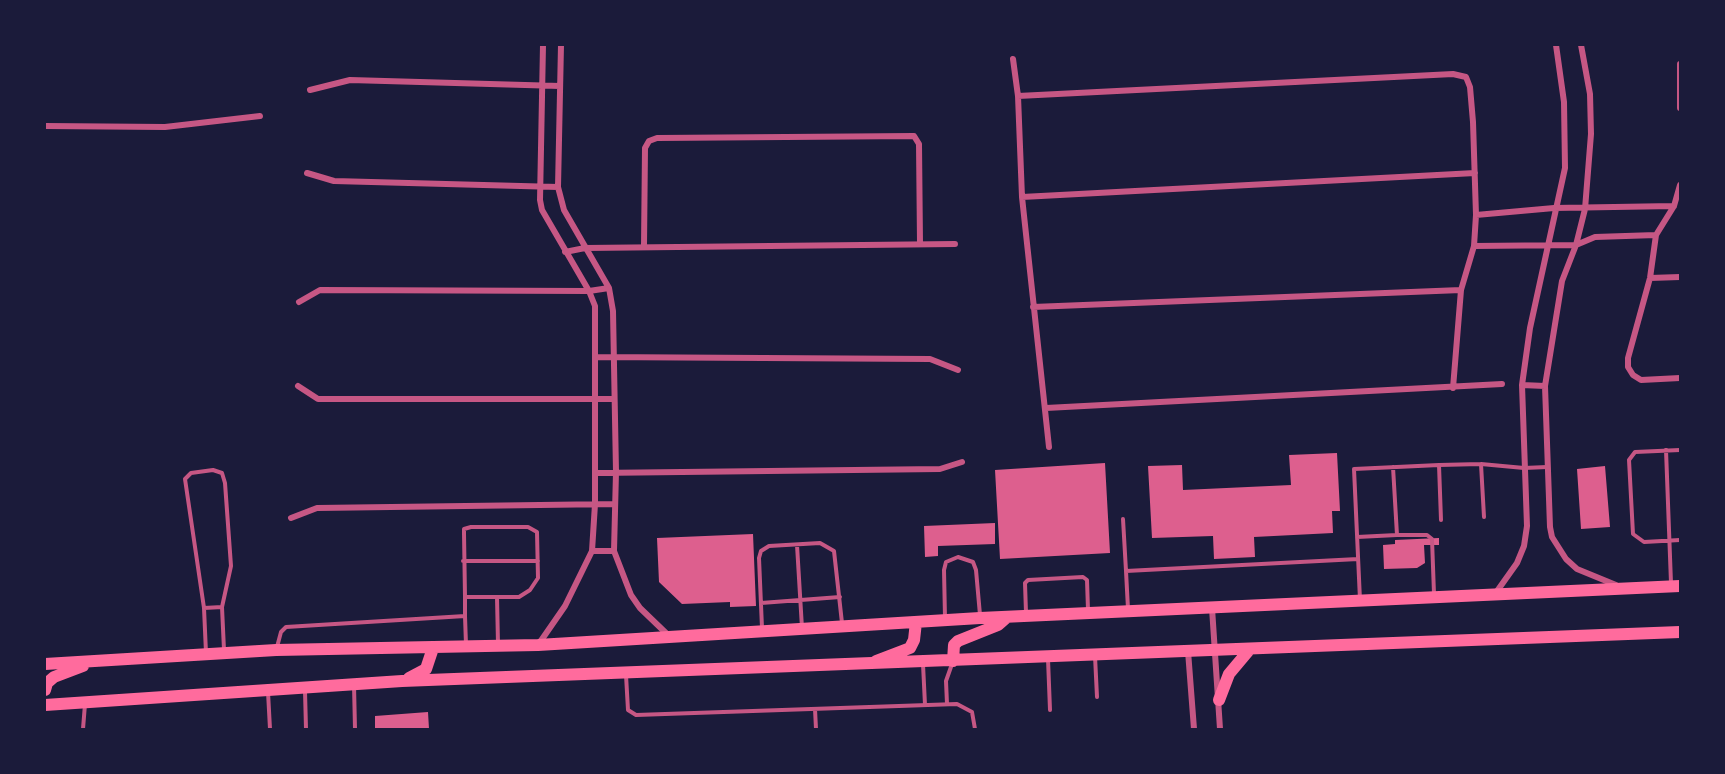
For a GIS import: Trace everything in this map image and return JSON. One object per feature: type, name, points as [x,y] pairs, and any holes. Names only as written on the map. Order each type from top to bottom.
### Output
[{"type":"main road","points":[[45,664],[276,650],[538,645],[980,618],[1675,586]]},
{"type":"main road","points":[[953,661],[954,645],[957,641],[998,625],[1007,617]]},
{"type":"main road","points":[[867,665],[910,648],[914,640],[916,622]]},
{"type":"main road","points":[[45,705],[402,681],[923,663],[1680,632]]},
{"type":"main road","points":[[402,681],[426,669],[433,648]]},
{"type":"main road","points":[[1219,700],[1229,674],[1250,649]]},
{"type":"main road","points":[[45,690],[47,683],[54,677],[95,661]]},
{"type":"street","points":[[538,645],[565,606],[592,551],[596,473],[595,306],[590,291],[542,210],[539,187],[543,45]]},
{"type":"street","points":[[561,45],[558,187],[564,210],[609,288],[613,311],[616,472],[614,551],[632,595],[640,608],[670,638]]},
{"type":"street","points":[[1495,594],[1517,563],[1524,546],[1527,526],[1522,385],[1530,327],[1554,208],[1565,168],[1564,102],[1556,45]]},
{"type":"street","points":[[1581,45],[1590,104],[1585,209],[1576,244],[1562,281],[1545,386],[1550,527],[1558,547],[1577,569],[1622,588]]},
{"type":"street","points":[[1013,59],[1018,96],[1022,197],[1049,447]]},
{"type":"street","points":[[1680,64],[1680,108]]},
{"type":"street","points":[[1018,96],[1453,74],[1466,77],[1470,87],[1476,215],[1474,246],[1461,290],[1453,388]]},
{"type":"street","points":[[310,90],[350,80],[560,86]]},
{"type":"street","points":[[45,126],[165,127],[260,116]]},
{"type":"street","points":[[644,246],[645,148],[649,141],[657,138],[914,136],[919,144],[920,243]]},
{"type":"street","points":[[1022,197],[1475,173]]},
{"type":"street","points":[[307,174],[334,181],[558,187]]},
{"type":"street","points":[[1680,185],[1674,207],[1656,235],[1650,279],[1628,358],[1628,367],[1641,380],[1680,378]]},
{"type":"street","points":[[1476,215],[1554,208],[1674,207]]},
{"type":"street","points":[[1474,246],[1576,244],[1595,237],[1656,235]]},
{"type":"street","points":[[566,252],[585,248],[644,246],[955,244]]},
{"type":"street","points":[[1650,279],[1680,277]]},
{"type":"street","points":[[299,302],[320,290],[590,291],[609,288]]},
{"type":"street","points":[[1033,307],[1461,290]]},
{"type":"street","points":[[596,357],[930,359],[958,370]]},
{"type":"street","points":[[1046,408],[1502,384]]},
{"type":"street","points":[[1522,385],[1545,386]]},
{"type":"street","points":[[298,386],[318,399],[614,399]]},
{"type":"street","points":[[596,473],[940,469],[962,462]]},
{"type":"street","points":[[291,518],[317,508],[614,504]]},
{"type":"street","points":[[592,551],[614,551]]},
{"type":"street","points":[[1212,608],[1220,729]]},
{"type":"street","points":[[1188,651],[1194,729]]},
{"type":"lane","points":[[1666,450],[1670,541],[1675,586]]},
{"type":"lane","points":[[1680,450],[1635,452],[1629,460],[1632,534],[1644,542],[1680,540]]},
{"type":"lane","points":[[1481,464],[1484,517]]},
{"type":"lane","points":[[1360,600],[1353,470],[1481,464],[1524,468],[1547,467]]},
{"type":"lane","points":[[1439,465],[1440,520]]},
{"type":"lane","points":[[1394,467],[1397,535]]},
{"type":"lane","points":[[206,654],[204,608],[185,479],[191,473],[213,470],[222,473],[225,483],[231,566],[222,607],[224,653]]},
{"type":"lane","points":[[1124,519],[1128,612]]},
{"type":"lane","points":[[465,597],[519,597],[530,590],[538,578],[537,532],[528,527],[464,529],[463,561],[466,648]]},
{"type":"lane","points":[[1357,537],[1427,535],[1432,539],[1434,597]]},
{"type":"lane","points":[[762,632],[759,558],[761,551],[769,546],[820,543],[834,551],[843,626]]},
{"type":"lane","points":[[797,545],[802,629]]},
{"type":"lane","points":[[946,621],[944,570],[946,562],[957,557],[973,562],[976,570],[980,618]]},
{"type":"lane","points":[[1126,570],[1358,559]]},
{"type":"lane","points":[[463,561],[538,561]]},
{"type":"lane","points":[[1026,616],[1025,583],[1028,580],[1083,577],[1087,580],[1088,613]]},
{"type":"lane","points":[[496,597],[498,646]]},
{"type":"lane","points":[[762,603],[840,597]]},
{"type":"lane","points":[[204,608],[222,607]]},
{"type":"lane","points":[[276,650],[281,632],[286,627],[465,616]]},
{"type":"lane","points":[[1095,656],[1097,697]]},
{"type":"lane","points":[[1048,658],[1050,710]]},
{"type":"lane","points":[[947,704],[946,681],[953,661]]},
{"type":"lane","points":[[923,663],[924,705]]},
{"type":"lane","points":[[626,673],[628,710],[636,715],[947,704],[968,708],[972,712],[975,729]]},
{"type":"lane","points":[[354,685],[355,729]]},
{"type":"lane","points":[[305,689],[306,729]]},
{"type":"lane","points":[[268,691],[270,729]]},
{"type":"lane","points":[[83,729],[85,703]]},
{"type":"lane","points":[[815,709],[816,729]]},
{"type":"building","points":[[1337,453],[1340,511],[1332,511],[1333,533],[1254,537],[1255,557],[1214,559],[1213,536],[1152,538],[1148,466],[1182,465],[1183,490],[1291,485],[1289,455]]},
{"type":"building","points":[[1105,463],[1110,553],[1000,559],[995,470]]},
{"type":"building","points":[[1605,466],[1610,527],[1581,529],[1577,469]]},
{"type":"building","points":[[995,523],[995,544],[938,546],[938,556],[925,557],[924,526]]},
{"type":"building","points":[[753,534],[756,606],[730,607],[730,602],[682,604],[659,582],[657,538]]},
{"type":"building","points":[[1439,538],[1439,545],[1424,545],[1425,563],[1417,568],[1384,569],[1383,545],[1395,544],[1395,540]]},
{"type":"building","points":[[428,712],[429,729],[375,729],[375,716]]}]
